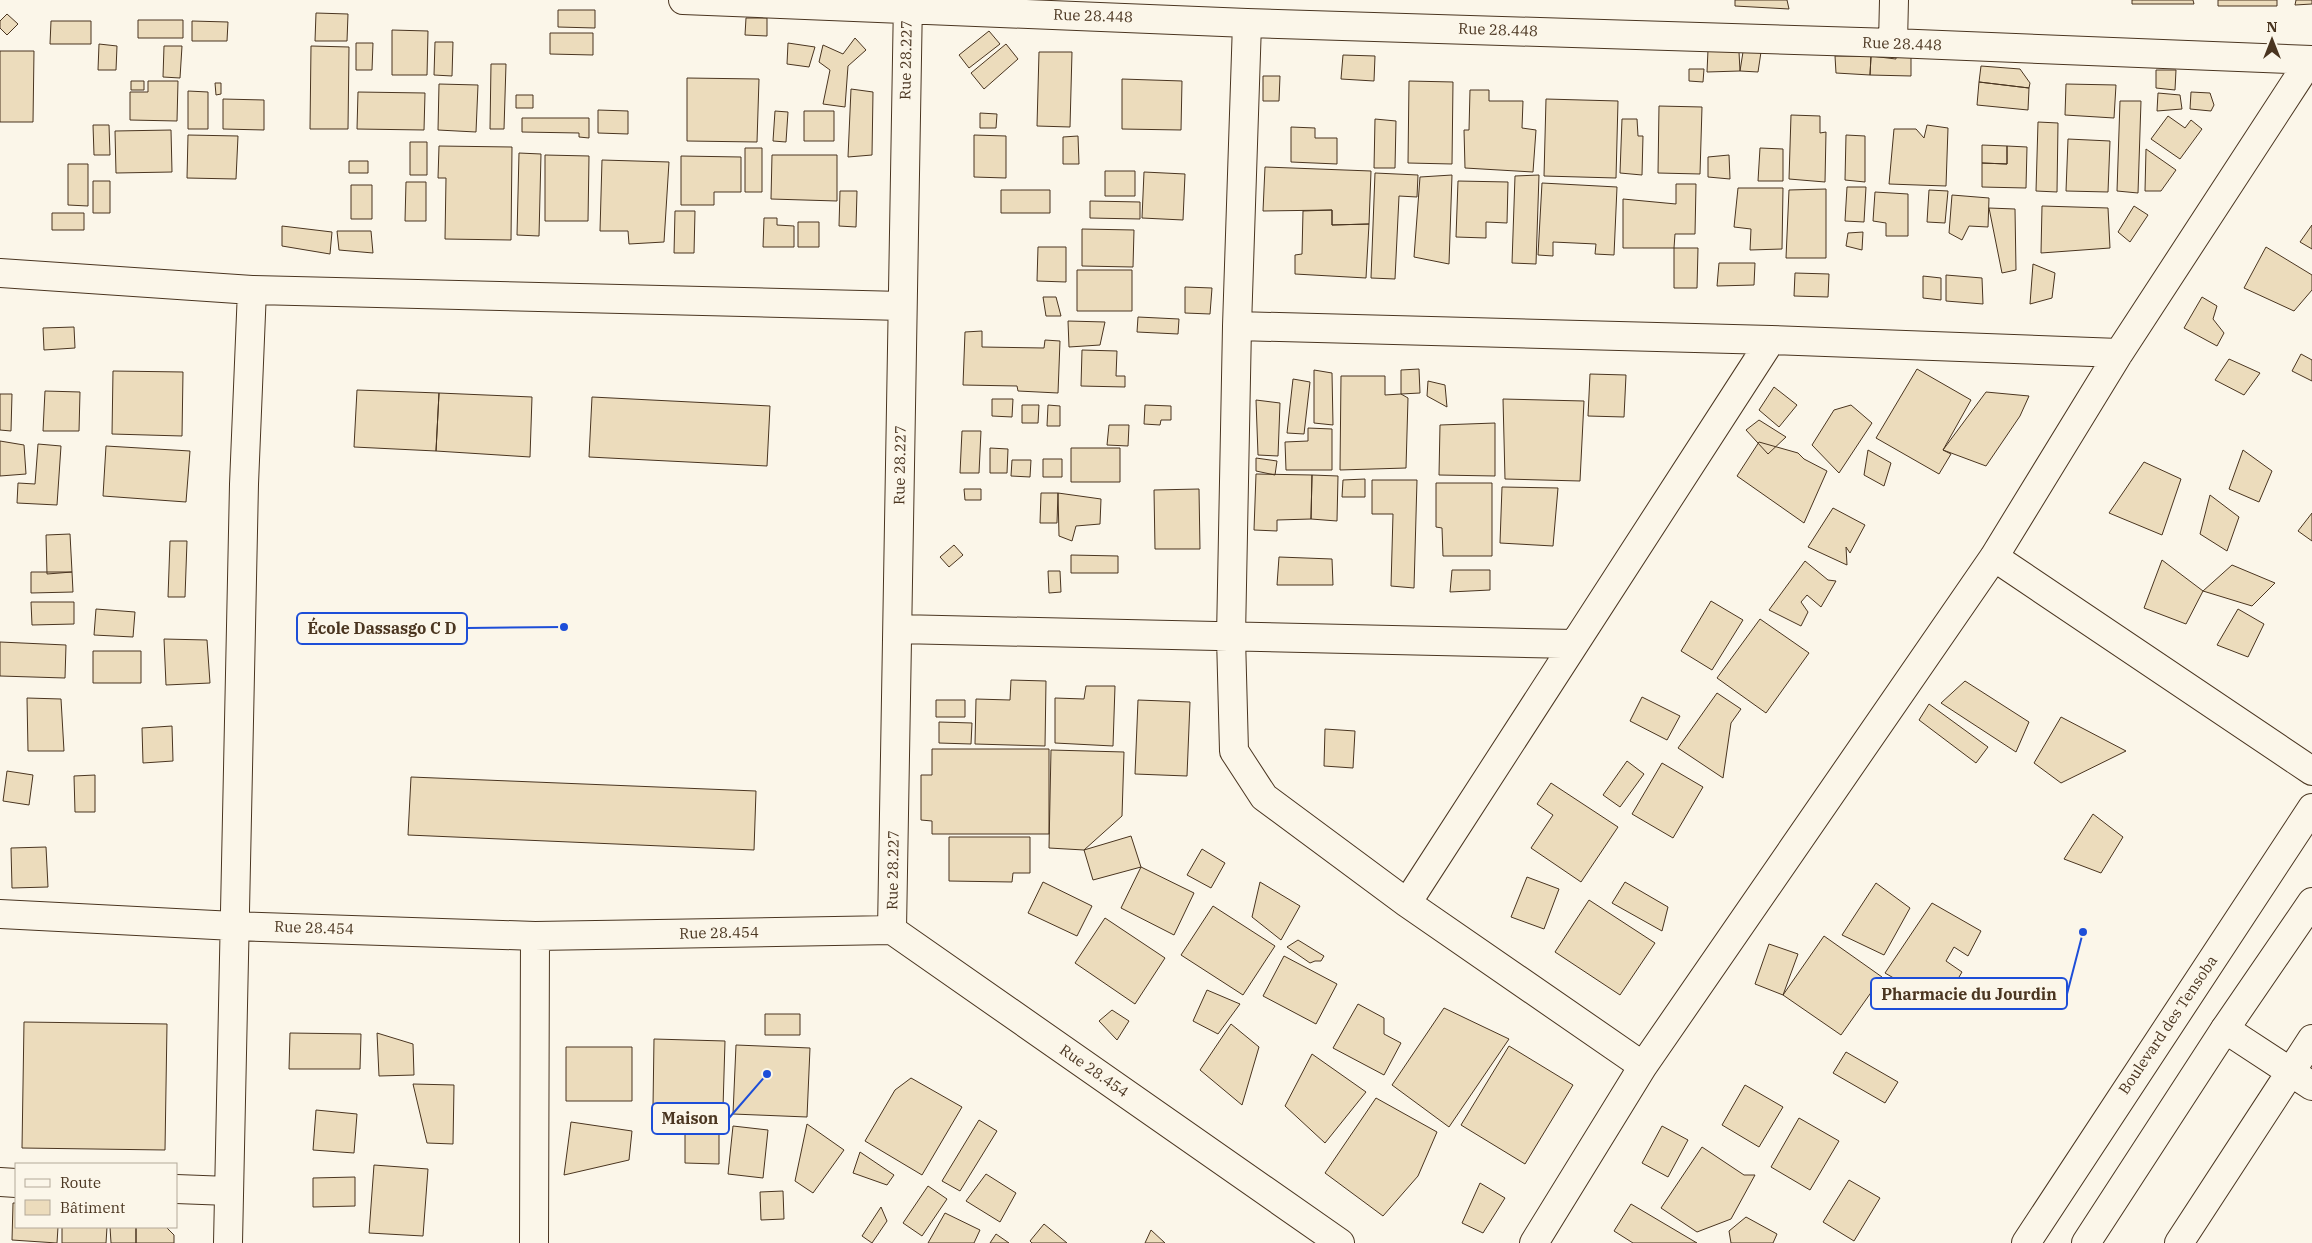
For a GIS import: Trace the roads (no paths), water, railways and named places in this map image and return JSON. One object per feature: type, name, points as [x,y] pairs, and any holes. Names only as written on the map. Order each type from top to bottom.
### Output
[{"type":"street","name":"Rue 28.448","points":[[683,0],[908,5],[1247,22],[1893,43],[2311,60]]},
{"type":"street","points":[[1893,43],[1894,0]]},
{"type":"street","name":"Rue 28.227","points":[[892,930],[908,5]]},
{"type":"street","points":[[1247,22],[1237,326],[1231,637],[1234,751],[1264,797],[1407,903],[1643,1066]]},
{"type":"street","points":[[1534,1243],[1643,1066],[1994,557],[2118,353],[2311,60]]},
{"type":"street","points":[[0,273],[252,290],[902,306]]},
{"type":"street","points":[[228,1243],[244,484],[252,290]]},
{"type":"street","points":[[1237,326],[1771,340],[2118,353]]},
{"type":"street","points":[[1407,903],[1771,340]]},
{"type":"street","points":[[1994,557],[2312,771]]},
{"type":"street","points":[[898,629],[1574,644]]},
{"type":"street","name":"Boulevard des Tensoba","points":[[2026,1243],[2312,808]]},
{"type":"street","points":[[2086,1243],[2224,1029],[2312,902]]},
{"type":"street","name":"Rue 28.454","points":[[0,914],[234,926],[535,936],[892,930],[1340,1243]]},
{"type":"street","points":[[534,1243],[535,936]]},
{"type":"street","points":[[2224,1029],[2312,1086]]},
{"type":"street","points":[[2179,1243],[2289,1071],[2312,1039]]},
{"type":"street","points":[[0,1182],[15,1183]]},
{"type":"street","points":[[178,1189],[229,1192]]},
{"type":"place","name":"École Dassasgo C D","points":[[564,627]]},
{"type":"place","name":"Pharmacie du Jourdin","points":[[2083,932]]},
{"type":"place","name":"Maison","points":[[767,1074]]}]
